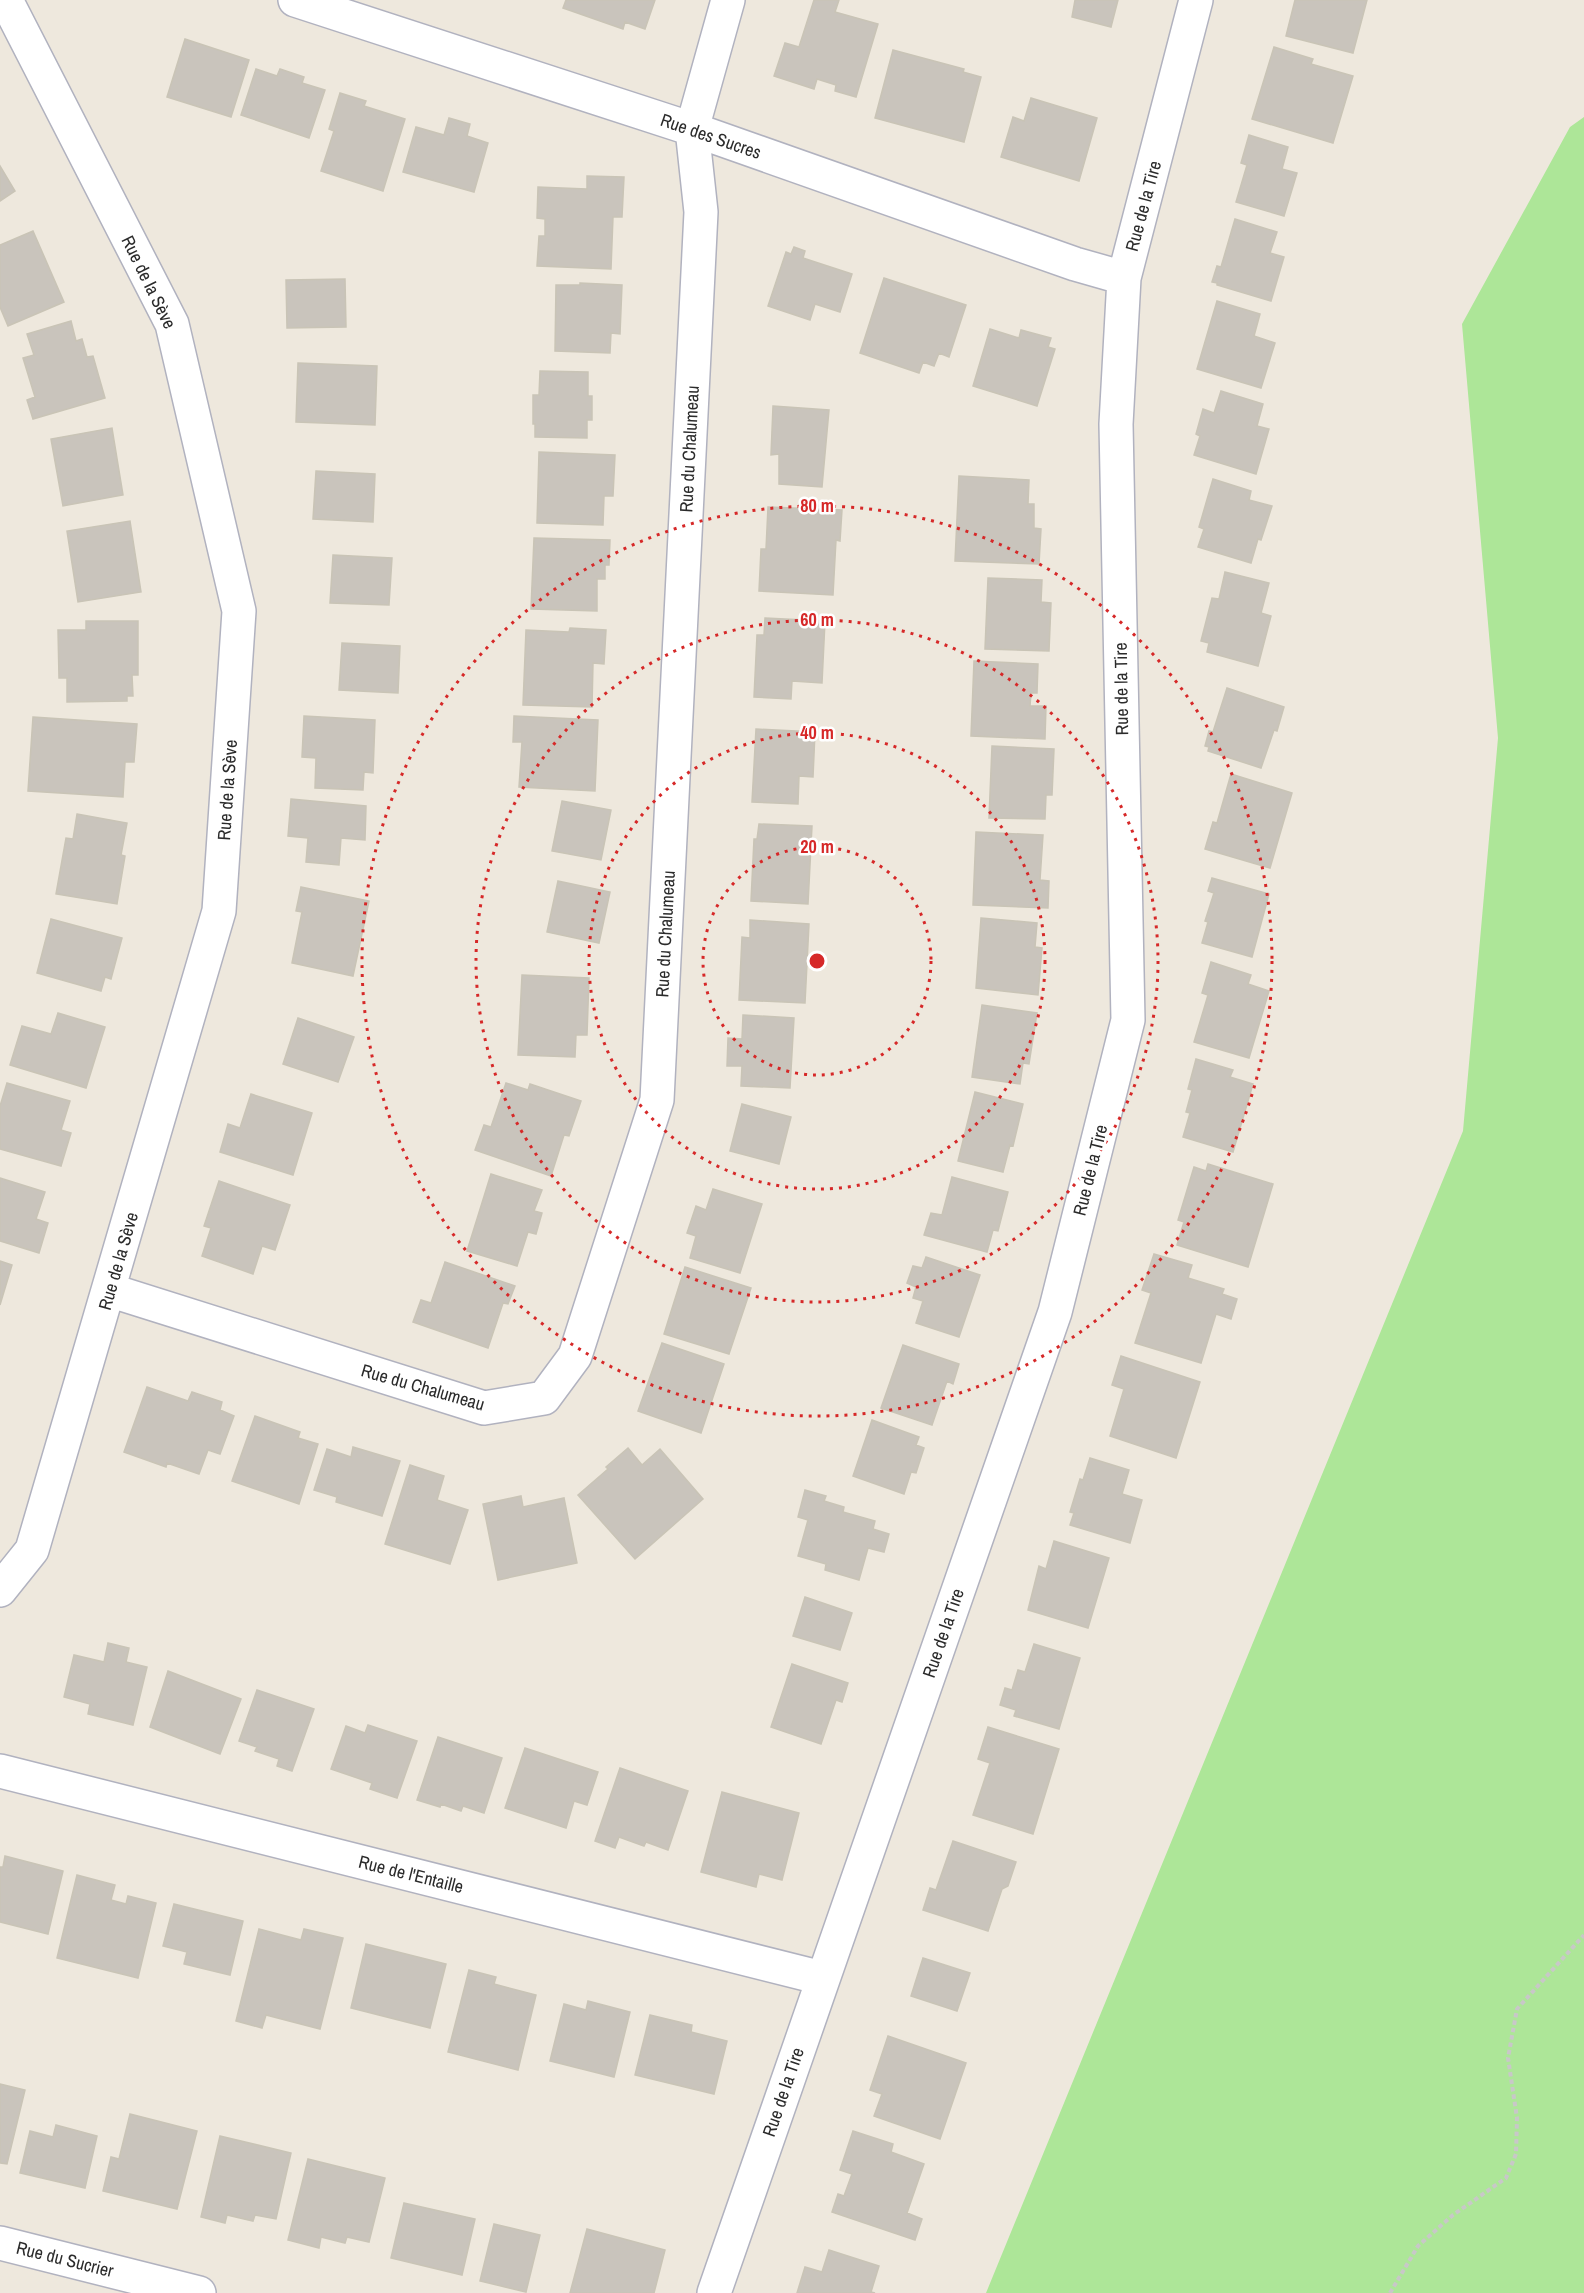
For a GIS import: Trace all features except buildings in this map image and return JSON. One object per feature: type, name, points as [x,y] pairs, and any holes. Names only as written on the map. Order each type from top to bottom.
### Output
[{"type":"street","points":[[0,2],[5,0]]},
{"type":"street","name":"Rue de la Sève","points":[[0,1590],[32,1550],[219,911],[239,611],[172,324],[5,0]]},
{"type":"street","name":"Rue des Sucres","points":[[295,0],[692,129],[1075,264],[1124,278]]},
{"type":"street","name":"Rue du Chalumeau","points":[[109,1290],[484,1408],[544,1398],[575,1356],[657,1100],[701,212],[692,129],[728,0]]},
{"type":"street","name":"Rue de la Tire","points":[[714,2293],[1055,1312],[1128,1020],[1116,424],[1124,278],[1196,0]]},
{"type":"street","name":"Rue de l'Entaille","points":[[0,1771],[822,1978]]},
{"type":"street","name":"Rue du Sucrier","points":[[0,2243],[199,2293]]},
{"type":"path","points":[[1390,2293],[1418,2246],[1453,2215],[1506,2178],[1516,2154],[1517,2118],[1508,2058],[1517,2009],[1584,1935]]},
{"type":"green space","points":[[1584,117],[1584,2293],[986,2293],[1463,1131],[1498,738],[1462,324],[1570,127]]}]
